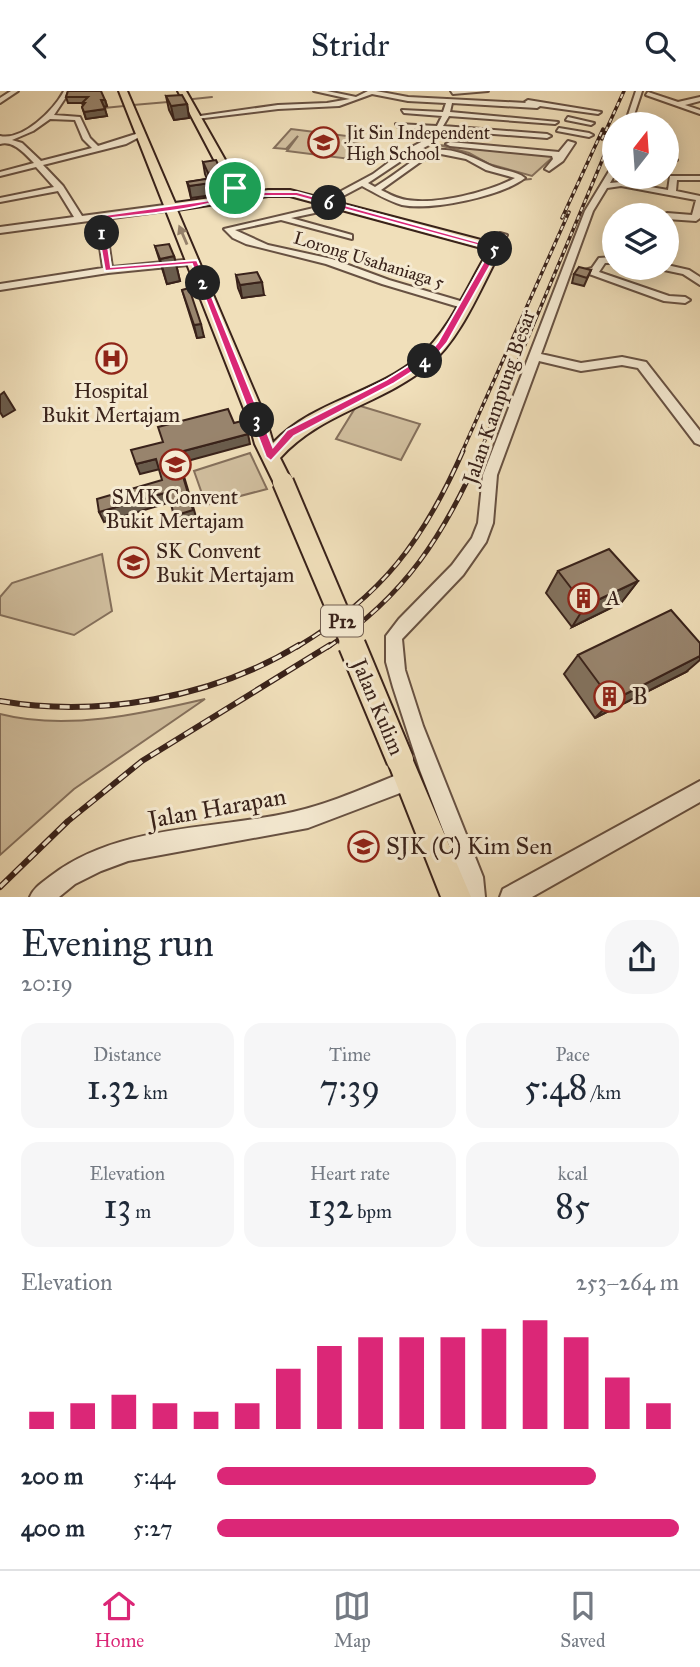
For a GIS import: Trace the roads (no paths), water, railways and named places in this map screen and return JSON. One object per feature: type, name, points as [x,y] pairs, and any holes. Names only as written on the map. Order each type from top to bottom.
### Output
[{"type":"main road","name":"Jalan Kulim","points":[[123,91],[195,262],[271,457],[405,770],[456,897]]},
{"type":"main road","points":[[182,91],[235,188],[246,193],[290,193],[499,242],[442,343],[419,366],[290,433],[274,434],[257,419]]},
{"type":"main road","points":[[212,201],[228,196],[235,188]]},
{"type":"main road","points":[[172,207],[261,194]]},
{"type":"main road","points":[[271,457],[290,433]]},
{"type":"street","points":[[0,100],[15,91]]},
{"type":"street","points":[[2,140],[29,131],[51,117],[68,91]]},
{"type":"street","points":[[317,91],[353,98]]},
{"type":"street","points":[[401,97],[399,93],[402,91],[429,91]]},
{"type":"street","points":[[443,92],[485,91]]},
{"type":"street","points":[[633,112],[639,91]]},
{"type":"street","points":[[196,117],[281,107],[340,106],[372,92],[450,100],[520,101],[598,112]]},
{"type":"street","points":[[634,109],[649,92],[700,113]]},
{"type":"street","points":[[679,104],[700,99]]},
{"type":"street","points":[[280,218],[331,204],[428,142],[447,113],[450,100]]},
{"type":"street","points":[[520,101],[537,106]]},
{"type":"street","points":[[570,132],[573,120],[582,109]]},
{"type":"street","points":[[404,111],[555,122]]},
{"type":"street","points":[[51,117],[78,118],[87,139],[97,149]]},
{"type":"street","points":[[573,120],[591,123]]},
{"type":"street","points":[[398,125],[547,136]]},
{"type":"street","points":[[559,130],[589,135]]},
{"type":"street","points":[[0,174],[143,139]]},
{"type":"street","points":[[2,140],[19,145],[39,164],[60,188],[80,220]]},
{"type":"street","points":[[428,142],[558,156]]},
{"type":"street","points":[[549,169],[571,143]]},
{"type":"street","points":[[362,183],[406,203],[418,203],[481,193],[511,184],[521,178],[489,168],[472,157],[442,149],[415,161],[408,170],[377,189]]},
{"type":"street","points":[[401,159],[415,161]]},
{"type":"street","points":[[672,193],[673,178],[700,178]]},
{"type":"street","points":[[0,200],[60,188]]},
{"type":"street","name":"Jalan Kampung Besar","points":[[474,897],[472,877],[419,743],[399,680],[394,636],[454,572],[482,534],[486,521],[487,485],[568,266],[590,211],[603,189]]},
{"type":"street","points":[[659,189],[700,199],[696,218],[679,216]]},
{"type":"street","points":[[0,230],[172,207]]},
{"type":"street","points":[[100,217],[108,270]]},
{"type":"street","points":[[280,218],[349,237]]},
{"type":"street","name":"Lorong Usahaniaga 5","points":[[280,218],[228,229],[229,232],[247,239],[308,259],[340,265],[463,305]]},
{"type":"street","points":[[591,272],[602,260]]},
{"type":"street","points":[[0,287],[108,270],[195,262]]},
{"type":"street","points":[[568,266],[668,299],[685,300]]},
{"type":"street","points":[[679,271],[700,282]]},
{"type":"street","points":[[534,356],[582,366],[622,361],[642,365],[700,440]]},
{"type":"street","name":"Jalan Harapan","points":[[41,897],[75,872],[124,852],[294,822],[405,770]]},
{"type":"street","points":[[511,897],[700,791]]},
{"type":"waterway","points":[[193,99],[212,97]]},
{"type":"waterway","points":[[133,105],[168,102]]},
{"type":"waterway","points":[[104,108],[124,106]]},
{"type":"waterway","points":[[521,180],[531,179]]},
{"type":"railway","points":[[614,112],[624,91]]},
{"type":"railway","points":[[562,218],[602,131]]},
{"type":"railway","points":[[480,452],[602,161]]},
{"type":"railway","points":[[462,452],[569,212]]},
{"type":"railway","points":[[297,647],[354,607],[397,563],[432,512],[463,451]]},
{"type":"railway","points":[[328,647],[379,607],[419,561],[452,510],[481,451]]},
{"type":"railway","points":[[0,701],[76,707],[154,699],[230,678],[299,645]]},
{"type":"railway","points":[[0,887],[68,821],[142,761],[330,645]]},
{"type":"place","name":"Jit Sin Independent High School","points":[[323,143]]},
{"type":"place","name":"Hospital Bukit Mertajam","points":[[111,359]]},
{"type":"place","name":"SMK Convent Bukit Mertajam","points":[[175,465]]},
{"type":"place","name":"SK Convent Bukit Mertajam","points":[[133,563]]},
{"type":"place","name":"A","points":[[583,598]]},
{"type":"place","name":"B","points":[[609,696]]},
{"type":"place","name":"SJK (C) Kim Sen","points":[[363,846]]}]
